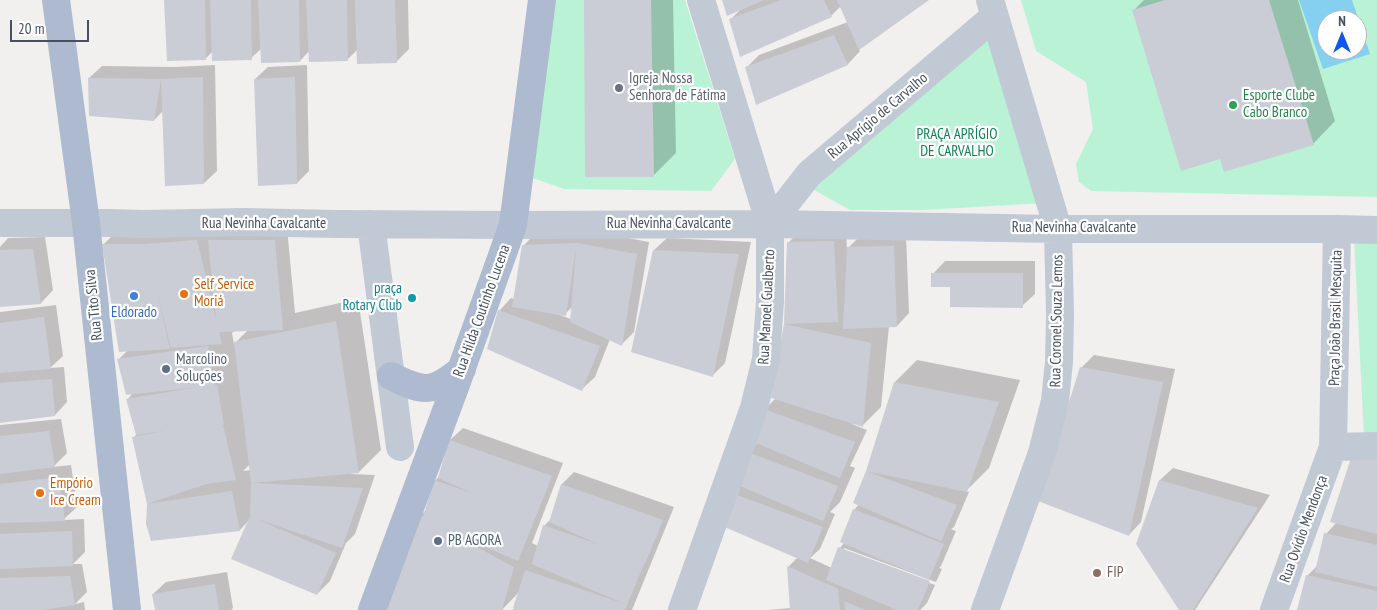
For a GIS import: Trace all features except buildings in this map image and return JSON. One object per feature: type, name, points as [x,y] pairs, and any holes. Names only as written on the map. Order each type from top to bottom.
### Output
[{"type":"main road","name":"Rua Tito Silva","points":[[56,0],[86,223],[127,610]]},
{"type":"main road","name":"Rua Hilda Coutinho Lucena","points":[[372,610],[513,225],[542,0]]},
{"type":"main road","points":[[391,376],[422,388],[431,388],[447,382],[462,368]]},
{"type":"street","name":"Rua Manoel Gualberto","points":[[682,610],[754,408],[766,359],[770,301],[770,224],[701,0]]},
{"type":"street","name":"Rua Aprígio de Carvalho","points":[[770,224],[809,174],[992,8]]},
{"type":"street","name":"Rua Coronel Souza Lemos","points":[[984,610],[1042,453],[1055,401],[1059,362],[1060,315],[1058,229],[992,8]]},
{"type":"street","name":"Rua Nevinha Cavalcante","points":[[0,223],[770,224],[1058,229],[1337,229]]},
{"type":"street","points":[[371,224],[400,447]]},
{"type":"street","name":"Praça João Brasil Mesquita","points":[[1333,447],[1337,229],[1377,230]]},
{"type":"street","points":[[1333,447],[1377,446]]},
{"type":"street","name":"Rua Ovídio Mendonça","points":[[1274,610],[1333,447]]},
{"type":"green space","points":[[552,0],[685,0],[735,159],[711,191],[564,189],[530,177]]},
{"type":"green space","name":"Esporte Clube Cabo Branco","points":[[1021,0],[1377,0],[1377,197],[1091,191],[1079,182],[1076,164],[1093,129],[1086,82],[1036,51]]},
{"type":"green space","name":"PRAÇA APRÍGIO DE CARVALHO","points":[[988,31],[1045,203],[922,210],[850,210],[809,187]]},
{"type":"green space","points":[[1354,237],[1377,237],[1377,437],[1364,438]]},
{"type":"water","points":[[1299,0],[1352,0],[1355,10],[1317,10],[1317,52]]},
{"type":"water","points":[[1320,60],[1351,60],[1323,69]]},
{"type":"place","name":"Igreja Nossa Senhora de Fátima","points":[[619,88]]},
{"type":"place","name":"Esporte Clube Cabo Branco","points":[[1233,105]]},
{"type":"place","name":"Self Service Moriá","points":[[184,294]]},
{"type":"place","name":"Eldorado","points":[[134,296]]},
{"type":"place","name":"praça Rotary Club","points":[[412,298]]},
{"type":"place","name":"Marcolino Soluções","points":[[166,369]]},
{"type":"place","name":"Empório Ice Cream","points":[[40,493]]},
{"type":"place","name":"PB AGORA","points":[[438,541]]},
{"type":"place","name":"FIP","points":[[1097,573]]}]
